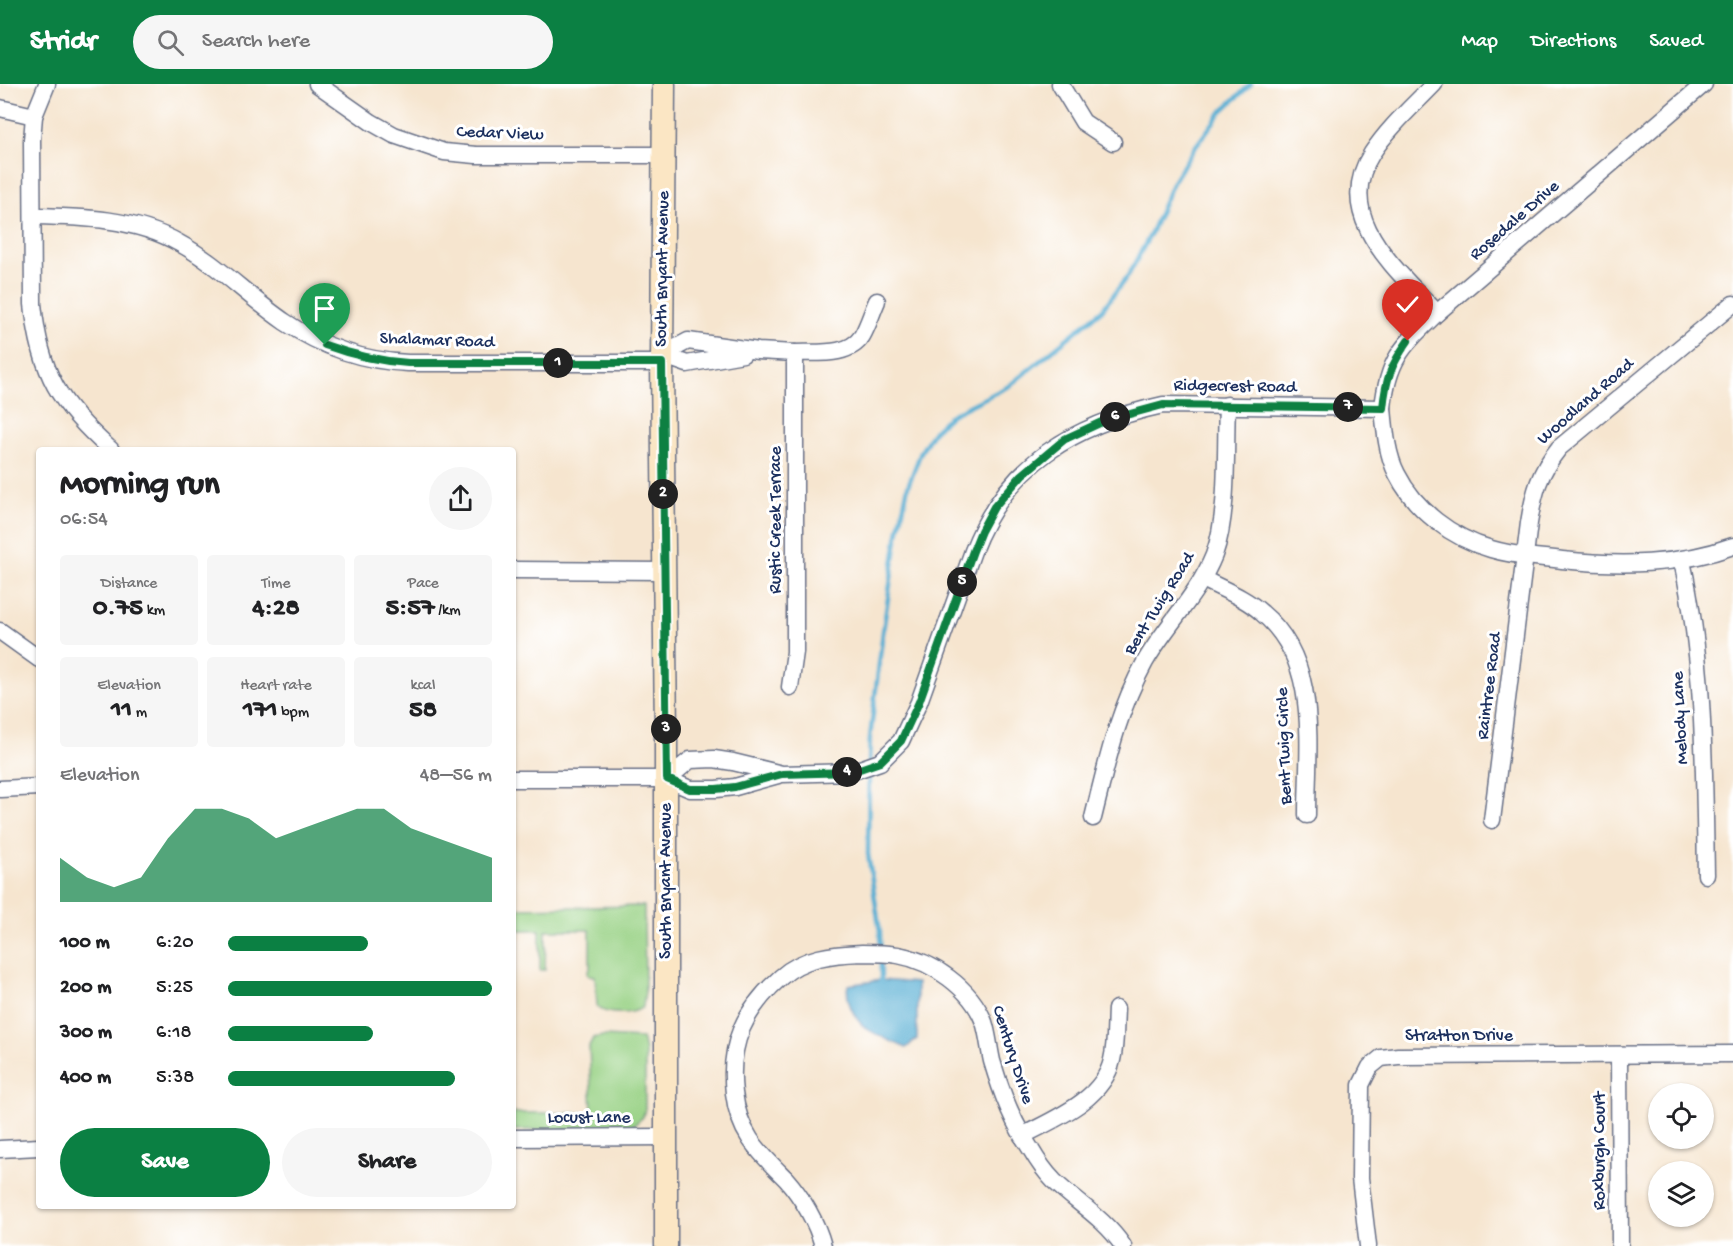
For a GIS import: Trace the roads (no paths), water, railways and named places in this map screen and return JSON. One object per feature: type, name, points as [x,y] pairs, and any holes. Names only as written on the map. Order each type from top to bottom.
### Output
[{"type":"street","points":[[47,84],[34,116],[33,304],[36,328],[43,361],[60,395],[77,419],[108,447]]},
{"type":"street","name":"Cedar View","points":[[317,84],[371,122],[394,135],[444,152],[476,155],[664,155]]},
{"type":"street","name":"South Bryant Avenue","points":[[664,84],[662,359],[667,779],[666,1246]]},
{"type":"street","points":[[1060,84],[1083,122],[1113,142]]},
{"type":"street","points":[[1434,84],[1371,154],[1362,175],[1360,194],[1361,211],[1366,228],[1376,246],[1437,313]]},
{"type":"street","name":"Rosedale Drive","points":[[1383,408],[1385,390],[1393,363],[1408,341],[1437,313],[1704,84]]},
{"type":"street","points":[[0,108],[34,116]]},
{"type":"street","name":"Shalamar Road","points":[[33,216],[109,220],[145,229],[178,242],[212,264],[284,321],[308,336],[345,352],[372,359],[408,363],[662,359]]},
{"type":"street","points":[[662,359],[687,364],[758,351],[795,353],[848,349],[861,338],[877,301]]},
{"type":"street","name":"Woodland Road","points":[[1526,556],[1533,499],[1547,462],[1576,433],[1731,307]]},
{"type":"street","name":"Rustic Creek Terrace","points":[[790,687],[795,652],[795,353]]},
{"type":"street","name":"Ridgecrest Road","points":[[516,779],[667,779],[690,789],[716,789],[735,787],[782,774],[851,772],[880,762],[901,741],[919,702],[981,531],[994,507],[1044,456],[1065,439],[1104,421],[1163,405],[1383,408]]},
{"type":"street","name":"Bent Twig Road","points":[[1093,818],[1120,713],[1158,641],[1203,579],[1214,554],[1223,518],[1227,405]]},
{"type":"street","points":[[1383,408],[1385,433],[1396,473],[1409,494],[1432,518],[1456,534],[1490,549],[1526,556],[1597,564],[1682,561],[1733,546]]},
{"type":"street","name":"Raintree Road","points":[[1492,820],[1526,556]]},
{"type":"street","name":"Melody Lane","points":[[1682,561],[1689,592],[1700,682],[1706,875]]},
{"type":"street","points":[[516,570],[664,571]]},
{"type":"street","name":"Bent Twig Circle","points":[[1203,579],[1262,612],[1286,640],[1295,658],[1302,675],[1306,698],[1307,815]]},
{"type":"street","points":[[0,631],[36,657]]},
{"type":"street","name":"Ridgecrest Road","points":[[667,779],[690,760],[714,759],[782,774]]},
{"type":"street","points":[[0,789],[36,786]]},
{"type":"street","name":"Century Drive","points":[[823,1246],[815,1225],[798,1195],[747,1136],[737,1108],[733,1058],[737,1038],[746,1018],[755,1004],[788,970],[821,957],[847,954],[897,955],[924,963],[948,978],[975,1004],[983,1020],[1003,1097],[1022,1136],[1054,1180],[1090,1211],[1123,1246]]},
{"type":"street","points":[[1022,1136],[1070,1110],[1089,1096],[1101,1083],[1112,1062],[1116,1009]]},
{"type":"street","name":"Stratton Drive","points":[[1368,1246],[1360,1178],[1361,1085],[1370,1067],[1382,1058],[1398,1056],[1733,1054]]},
{"type":"street","name":"Roxburgh Court","points":[[1619,1056],[1620,1246]]},
{"type":"street","name":"Locust Lane","points":[[516,1137],[666,1137]]},
{"type":"street","points":[[0,1149],[36,1147]]},
{"type":"water","points":[[881,980],[917,983],[917,1039],[906,1048],[866,1028],[851,1009],[848,985]]},
{"type":"waterway","points":[[869,762],[883,631],[897,539],[908,486],[921,452],[933,432],[951,415],[1009,386],[1102,310],[1129,274],[1150,235],[1173,182],[1195,147],[1222,111],[1251,84]]},
{"type":"waterway","points":[[869,771],[868,854],[880,932],[881,980]]}]
